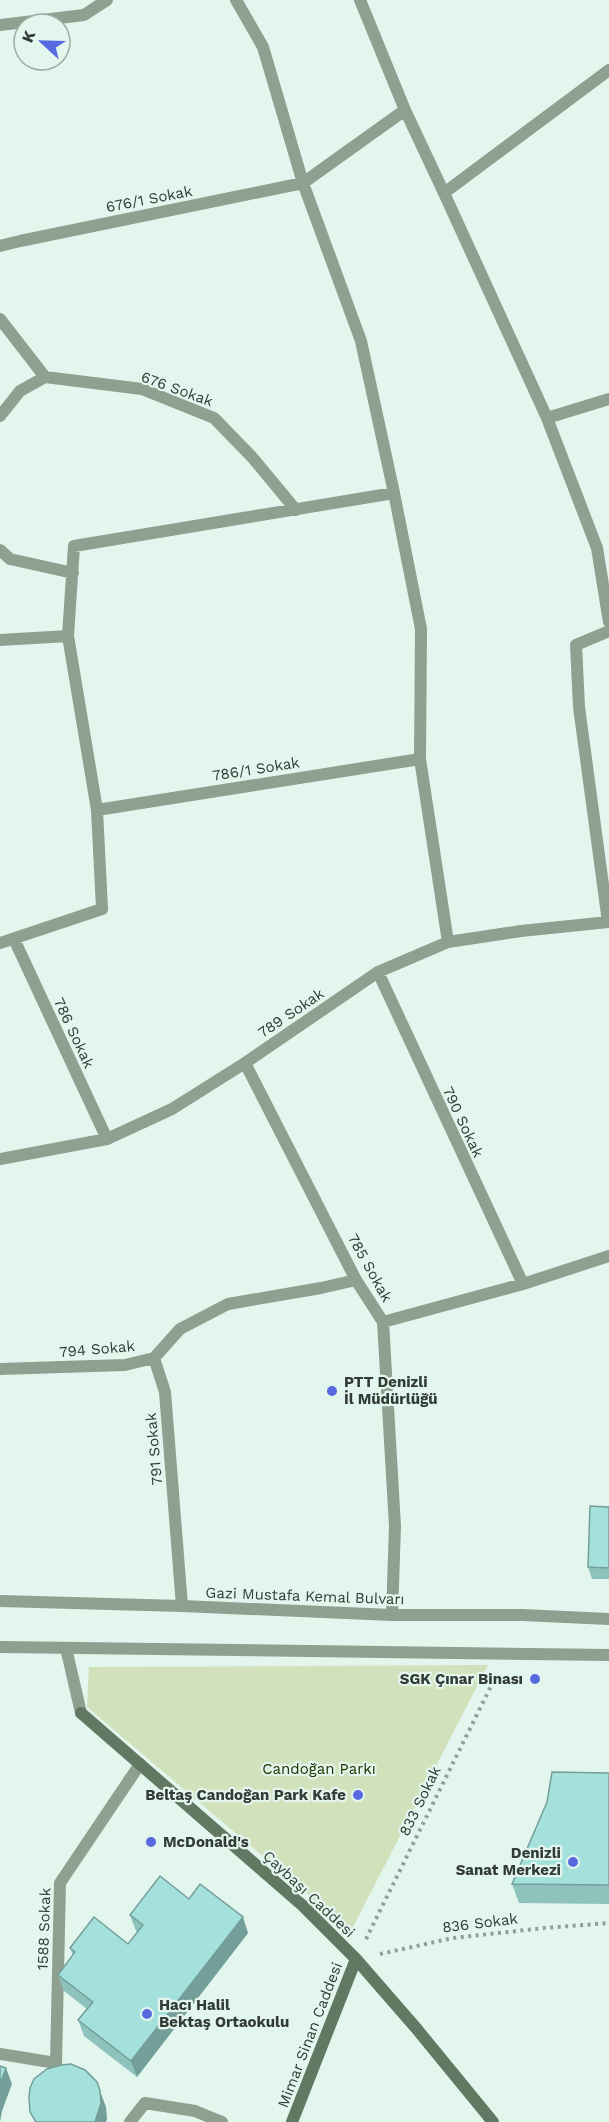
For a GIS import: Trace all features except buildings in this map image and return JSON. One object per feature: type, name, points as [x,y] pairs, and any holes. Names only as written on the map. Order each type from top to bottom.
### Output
[{"type":"street","points":[[0,25],[84,15],[107,0]]},
{"type":"street","points":[[236,0],[263,47],[303,183],[361,341],[421,628],[420,759],[448,942]]},
{"type":"street","points":[[360,0],[405,110],[547,418],[597,548],[609,622]]},
{"type":"street","points":[[444,193],[609,70]]},
{"type":"street","points":[[303,183],[405,110]]},
{"type":"street","name":"676/1 Sokak","points":[[0,246],[303,183]]},
{"type":"street","points":[[0,319],[45,377],[20,391],[0,416]]},
{"type":"street","name":"676 Sokak","points":[[45,377],[142,389],[214,418],[252,457],[296,510]]},
{"type":"street","points":[[547,418],[609,399]]},
{"type":"street","points":[[0,943],[102,909],[97,810],[68,636],[74,546],[394,493]]},
{"type":"street","points":[[0,550],[10,559],[73,573]]},
{"type":"street","points":[[608,922],[579,707],[576,645],[609,631]]},
{"type":"street","points":[[0,640],[68,636]]},
{"type":"street","name":"786/1 Sokak","points":[[97,810],[420,759]]},
{"type":"street","name":"789 Sokak","points":[[0,1159],[107,1139],[172,1109],[245,1063],[378,972],[448,942],[521,931],[608,922]]},
{"type":"street","name":"786 Sokak","points":[[14,939],[107,1139]]},
{"type":"street","name":"790 Sokak","points":[[378,972],[523,1284]]},
{"type":"street","name":"785 Sokak","points":[[245,1063],[356,1280],[383,1322],[395,1526],[392,1615]]},
{"type":"street","points":[[383,1322],[523,1284],[609,1256]]},
{"type":"street","name":"794 Sokak","points":[[0,1369],[124,1365],[154,1358],[180,1329],[228,1304],[356,1280]]},
{"type":"street","name":"791 Sokak","points":[[154,1358],[165,1392],[182,1606]]},
{"type":"street","name":"Gazi Mustafa Kemal Bulvarı","points":[[0,1601],[392,1615],[609,1618]]},
{"type":"street","points":[[0,1647],[609,1655]]},
{"type":"street","name":"Çaybaşı Caddesi","points":[[66,1648],[81,1713],[303,1905],[356,1959],[493,2122]]},
{"type":"street","name":"1588 Sokak","points":[[0,2054],[56,2063],[60,1883],[140,1764]]},
{"type":"street","name":"Mimar Sinan Caddesi","points":[[292,2122],[356,1959]]},
{"type":"street","points":[[130,2122],[145,2103],[195,2111],[222,2122]]},
{"type":"path","name":"833 Sokak","points":[[356,1959],[506,1654]]},
{"type":"path","name":"836 Sokak","points":[[356,1959],[453,1938],[609,1923]]},
{"type":"green space","name":"Candoğan Parkı","points":[[488,1665],[351,1931],[87,1707],[89,1667]]},
{"type":"place","name":"PTT Denizli İl Müdürlüğü","points":[[332,1391]]},
{"type":"place","name":"SGK Çınar Binası","points":[[535,1679]]},
{"type":"place","name":"Beltaş Candoğan Park Kafe","points":[[358,1795]]},
{"type":"place","name":"McDonald's","points":[[151,1842]]},
{"type":"place","name":"Denizli Sanat Merkezi","points":[[573,1862]]},
{"type":"place","name":"Hacı Halil Bektaş Ortaokulu","points":[[147,2014]]}]
